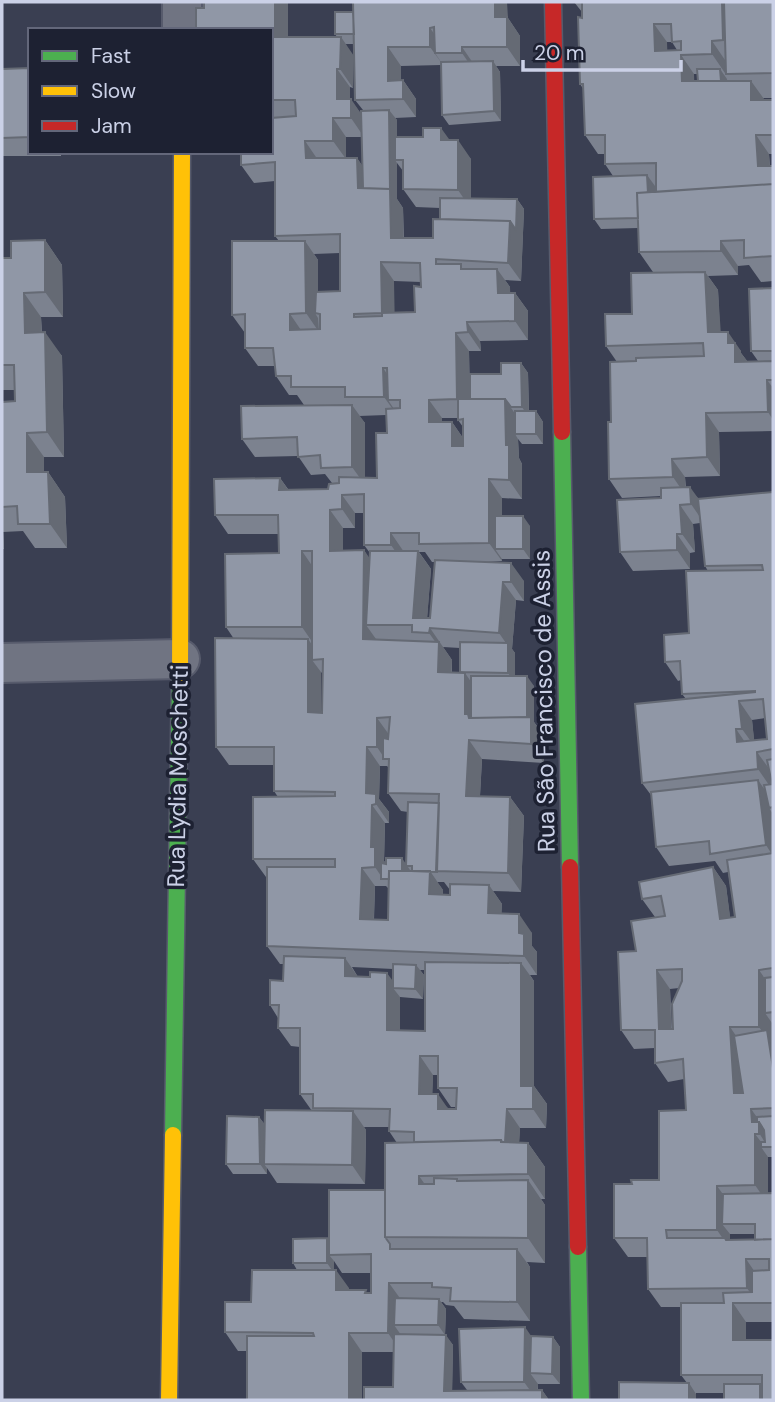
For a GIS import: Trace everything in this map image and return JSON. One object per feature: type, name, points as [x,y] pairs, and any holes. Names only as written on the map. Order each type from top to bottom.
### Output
[{"type":"street","points":[[182,28],[183,2]]},
{"type":"street","name":"Rua São Francisco de Assis","points":[[553,2],[581,1400]]},
{"type":"street","name":"Rua Lydia Moschetti","points":[[170,1400],[180,659],[182,154]]},
{"type":"street","points":[[2,663],[180,659]]},
{"type":"building","points":[[204,2],[275,2],[275,37],[341,37],[337,99],[351,99],[351,118],[333,118],[333,141],[305,141],[306,158],[357,158],[358,188],[390,189],[391,238],[433,238],[433,219],[510,221],[508,263],[436,259],[436,264],[461,264],[461,269],[497,269],[498,293],[515,293],[515,321],[467,322],[468,332],[456,333],[457,399],[429,400],[429,422],[452,422],[452,446],[463,446],[463,419],[458,420],[458,399],[505,399],[509,480],[489,479],[489,543],[419,544],[419,533],[391,533],[391,545],[364,545],[364,494],[342,495],[342,509],[330,510],[330,551],[364,550],[363,639],[439,642],[438,672],[465,673],[465,714],[468,714],[469,718],[531,717],[531,744],[469,740],[466,796],[510,797],[508,873],[436,871],[439,794],[388,793],[389,759],[383,759],[383,738],[388,739],[390,717],[377,718],[377,747],[367,747],[366,793],[376,794],[376,804],[372,805],[371,847],[375,847],[375,867],[362,868],[360,919],[388,920],[389,871],[430,871],[429,894],[450,895],[450,884],[489,885],[488,913],[519,914],[519,933],[524,934],[524,956],[267,946],[267,867],[335,867],[335,859],[253,859],[253,797],[335,796],[335,792],[274,791],[274,747],[216,747],[215,638],[308,639],[308,712],[322,713],[323,659],[312,660],[312,551],[302,551],[302,627],[226,627],[225,554],[279,553],[278,515],[215,515],[214,479],[280,478],[279,490],[328,489],[329,484],[339,483],[339,477],[377,478],[376,433],[387,433],[386,409],[400,408],[400,400],[388,400],[387,368],[383,368],[384,397],[345,397],[345,387],[291,387],[291,376],[276,376],[273,348],[245,348],[245,314],[232,315],[232,241],[305,241],[306,313],[290,314],[290,330],[320,329],[320,314],[315,313],[316,292],[340,291],[340,234],[275,236],[275,162],[241,165],[241,154],[273,154],[273,118],[296,116],[295,100],[273,100],[273,28],[196,28],[196,8],[204,8]],"holes":[[[381,262],[420,263],[421,287],[414,286],[415,312],[382,313]],[[382,313],[382,316],[354,317],[354,314]]]},
{"type":"building","points":[[353,2],[495,2],[495,17],[507,17],[507,47],[462,47],[462,53],[435,53],[434,27],[430,28],[430,47],[388,47],[388,81],[403,80],[403,99],[355,100]]},
{"type":"building","points":[[582,2],[722,2],[723,40],[712,41],[712,54],[681,55],[682,81],[751,81],[751,100],[773,100],[773,135],[756,135],[758,166],[773,166],[773,184],[656,192],[656,163],[605,164],[605,135],[585,135],[578,17],[582,18]],"holes":[[[654,24],[671,24],[672,42],[681,41],[681,50],[655,51]]]},
{"type":"building","points":[[724,2],[773,2],[773,73],[726,74]]},
{"type":"building","points":[[335,12],[353,12],[354,34],[335,34]]},
{"type":"building","points":[[493,61],[494,111],[442,115],[441,62]]},
{"type":"building","points":[[28,68],[28,137],[2,138],[2,69]]},
{"type":"building","points":[[697,69],[720,69],[721,81],[698,81]]},
{"type":"building","points":[[389,110],[390,189],[363,188],[361,111]]},
{"type":"building","points":[[423,128],[441,128],[441,140],[458,140],[458,190],[403,189],[403,160],[395,160],[395,137],[423,137]]},
{"type":"building","points":[[647,175],[648,193],[637,193],[638,218],[594,219],[593,177]]},
{"type":"building","points":[[773,184],[773,256],[744,258],[744,240],[721,241],[721,251],[639,252],[637,193]]},
{"type":"building","points":[[440,198],[517,199],[516,230],[510,221],[440,219]]},
{"type":"building","points":[[45,240],[45,292],[24,293],[25,333],[45,332],[47,432],[27,433],[27,472],[48,472],[50,524],[18,524],[17,506],[2,507],[2,402],[15,401],[14,365],[2,365],[2,258],[11,258],[11,241]]},
{"type":"building","points":[[705,272],[708,332],[728,332],[728,343],[735,343],[735,362],[773,361],[773,380],[767,380],[768,412],[706,413],[707,457],[672,459],[673,477],[609,479],[610,362],[636,361],[636,358],[704,356],[703,343],[606,346],[605,314],[632,314],[631,273]]},
{"type":"building","points":[[773,288],[773,351],[751,351],[749,289]]},
{"type":"building","points":[[501,363],[521,363],[522,407],[511,407],[505,399],[470,399],[470,374],[501,374]]},
{"type":"building","points":[[352,405],[352,467],[321,468],[320,455],[298,457],[297,437],[242,439],[241,406]]},
{"type":"building","points":[[515,411],[536,411],[536,434],[515,434]]},
{"type":"building","points":[[690,487],[691,504],[680,505],[682,534],[677,534],[677,550],[620,552],[617,500],[661,498],[661,488]]},
{"type":"building","points":[[773,492],[773,749],[757,752],[758,769],[642,783],[635,704],[755,692],[682,694],[680,661],[665,662],[664,635],[689,633],[686,571],[763,570],[762,565],[705,566],[698,499]],"holes":[[[763,699],[767,739],[737,742],[736,729],[742,729],[739,701]]]},
{"type":"building","points":[[495,516],[523,516],[523,549],[495,549]]},
{"type":"building","points":[[370,551],[418,551],[413,618],[430,618],[435,560],[511,563],[511,582],[503,582],[499,633],[430,628],[429,633],[412,632],[412,625],[366,625]]},
{"type":"building","points":[[460,642],[508,643],[508,673],[460,672]]},
{"type":"building","points":[[471,676],[527,676],[527,717],[471,718]]},
{"type":"building","points":[[773,759],[773,784],[772,784],[767,760]]},
{"type":"building","points":[[758,780],[766,845],[710,854],[709,841],[656,847],[651,792]]},
{"type":"building","points":[[773,784],[773,807],[769,808],[764,785]]},
{"type":"building","points":[[408,802],[439,803],[437,872],[412,871],[412,866],[406,866]]},
{"type":"building","points":[[773,853],[773,968],[759,970],[759,1027],[730,1027],[734,1093],[743,1093],[734,1036],[767,1030],[773,1068],[773,1108],[751,1109],[752,1122],[759,1122],[759,1134],[755,1134],[755,1185],[717,1186],[717,1230],[666,1230],[667,1238],[773,1239],[773,1303],[733,1303],[733,1340],[773,1340],[773,1400],[762,1400],[762,1375],[681,1375],[681,1303],[724,1303],[723,1293],[752,1292],[752,1271],[769,1270],[769,1259],[746,1259],[747,1288],[648,1289],[647,1238],[614,1238],[614,1184],[632,1184],[631,1180],[659,1180],[659,1111],[686,1110],[683,1059],[655,1063],[655,1030],[621,1030],[618,952],[636,951],[631,921],[665,916],[661,896],[642,899],[639,882],[713,867],[720,919],[735,917],[727,860]],"holes":[[[682,969],[682,981],[672,1004],[673,1029],[659,1029],[657,970]]]},
{"type":"building","points":[[386,858],[402,858],[402,871],[389,871],[389,879],[381,879],[381,863],[386,864]]},
{"type":"building","points":[[284,956],[345,958],[345,976],[370,977],[370,972],[387,973],[387,1030],[425,1031],[425,962],[521,963],[521,1086],[533,1086],[533,1109],[507,1109],[505,1142],[414,1142],[414,1132],[389,1131],[390,1109],[313,1108],[313,1094],[300,1094],[300,1028],[278,1028],[279,1005],[270,1005],[270,980],[283,981]],"holes":[[[420,1056],[438,1056],[438,1088],[457,1088],[456,1109],[438,1109],[438,1094],[419,1094]]]},
{"type":"building","points":[[393,964],[416,965],[415,989],[393,988]]},
{"type":"building","points":[[773,977],[773,1012],[765,1013],[765,978]]},
{"type":"building","points":[[265,1110],[353,1111],[352,1165],[264,1164]]},
{"type":"building","points":[[227,1116],[259,1117],[260,1164],[226,1164]]},
{"type":"building","points":[[773,1116],[773,1147],[761,1147],[761,1142],[765,1142],[764,1130],[757,1122],[757,1117]]},
{"type":"building","points":[[501,1140],[528,1143],[528,1174],[419,1176],[419,1184],[434,1184],[434,1178],[457,1181],[528,1180],[528,1238],[385,1237],[385,1143]]},
{"type":"building","points":[[329,1190],[385,1190],[385,1237],[390,1249],[517,1249],[517,1302],[450,1301],[451,1288],[432,1287],[432,1283],[389,1283],[388,1333],[349,1333],[349,1400],[247,1400],[247,1336],[314,1336],[313,1333],[225,1332],[225,1302],[251,1302],[252,1270],[336,1270],[336,1290],[366,1290],[365,1293],[371,1293],[371,1254],[329,1255]]},
{"type":"building","points":[[773,1193],[773,1239],[755,1240],[755,1224],[722,1224],[723,1194]]},
{"type":"building","points":[[327,1238],[327,1263],[293,1263],[293,1239]]},
{"type":"building","points":[[395,1298],[439,1299],[438,1325],[394,1325]]},
{"type":"building","points":[[525,1327],[524,1382],[461,1382],[459,1329]]},
{"type":"building","points":[[394,1334],[446,1335],[444,1391],[542,1390],[542,1400],[364,1400],[364,1387],[393,1387]]},
{"type":"building","points":[[531,1336],[553,1337],[552,1374],[530,1373]]},
{"type":"building","points":[[619,1382],[689,1383],[689,1400],[619,1400]]},
{"type":"building","points":[[724,1384],[760,1384],[760,1400],[724,1400]]},
{"type":"traffic: fast","points":[[562,432],[570,867]]},
{"type":"traffic: fast","points":[[173,1135],[180,677]]},
{"type":"traffic: fast","points":[[578,1247],[581,1400]]},
{"type":"traffic: slow","points":[[180,677],[182,154]]},
{"type":"traffic: slow","points":[[169,1400],[173,1135]]},
{"type":"traffic: jam","points":[[553,2],[562,432]]},
{"type":"traffic: jam","points":[[570,867],[578,1247]]}]
